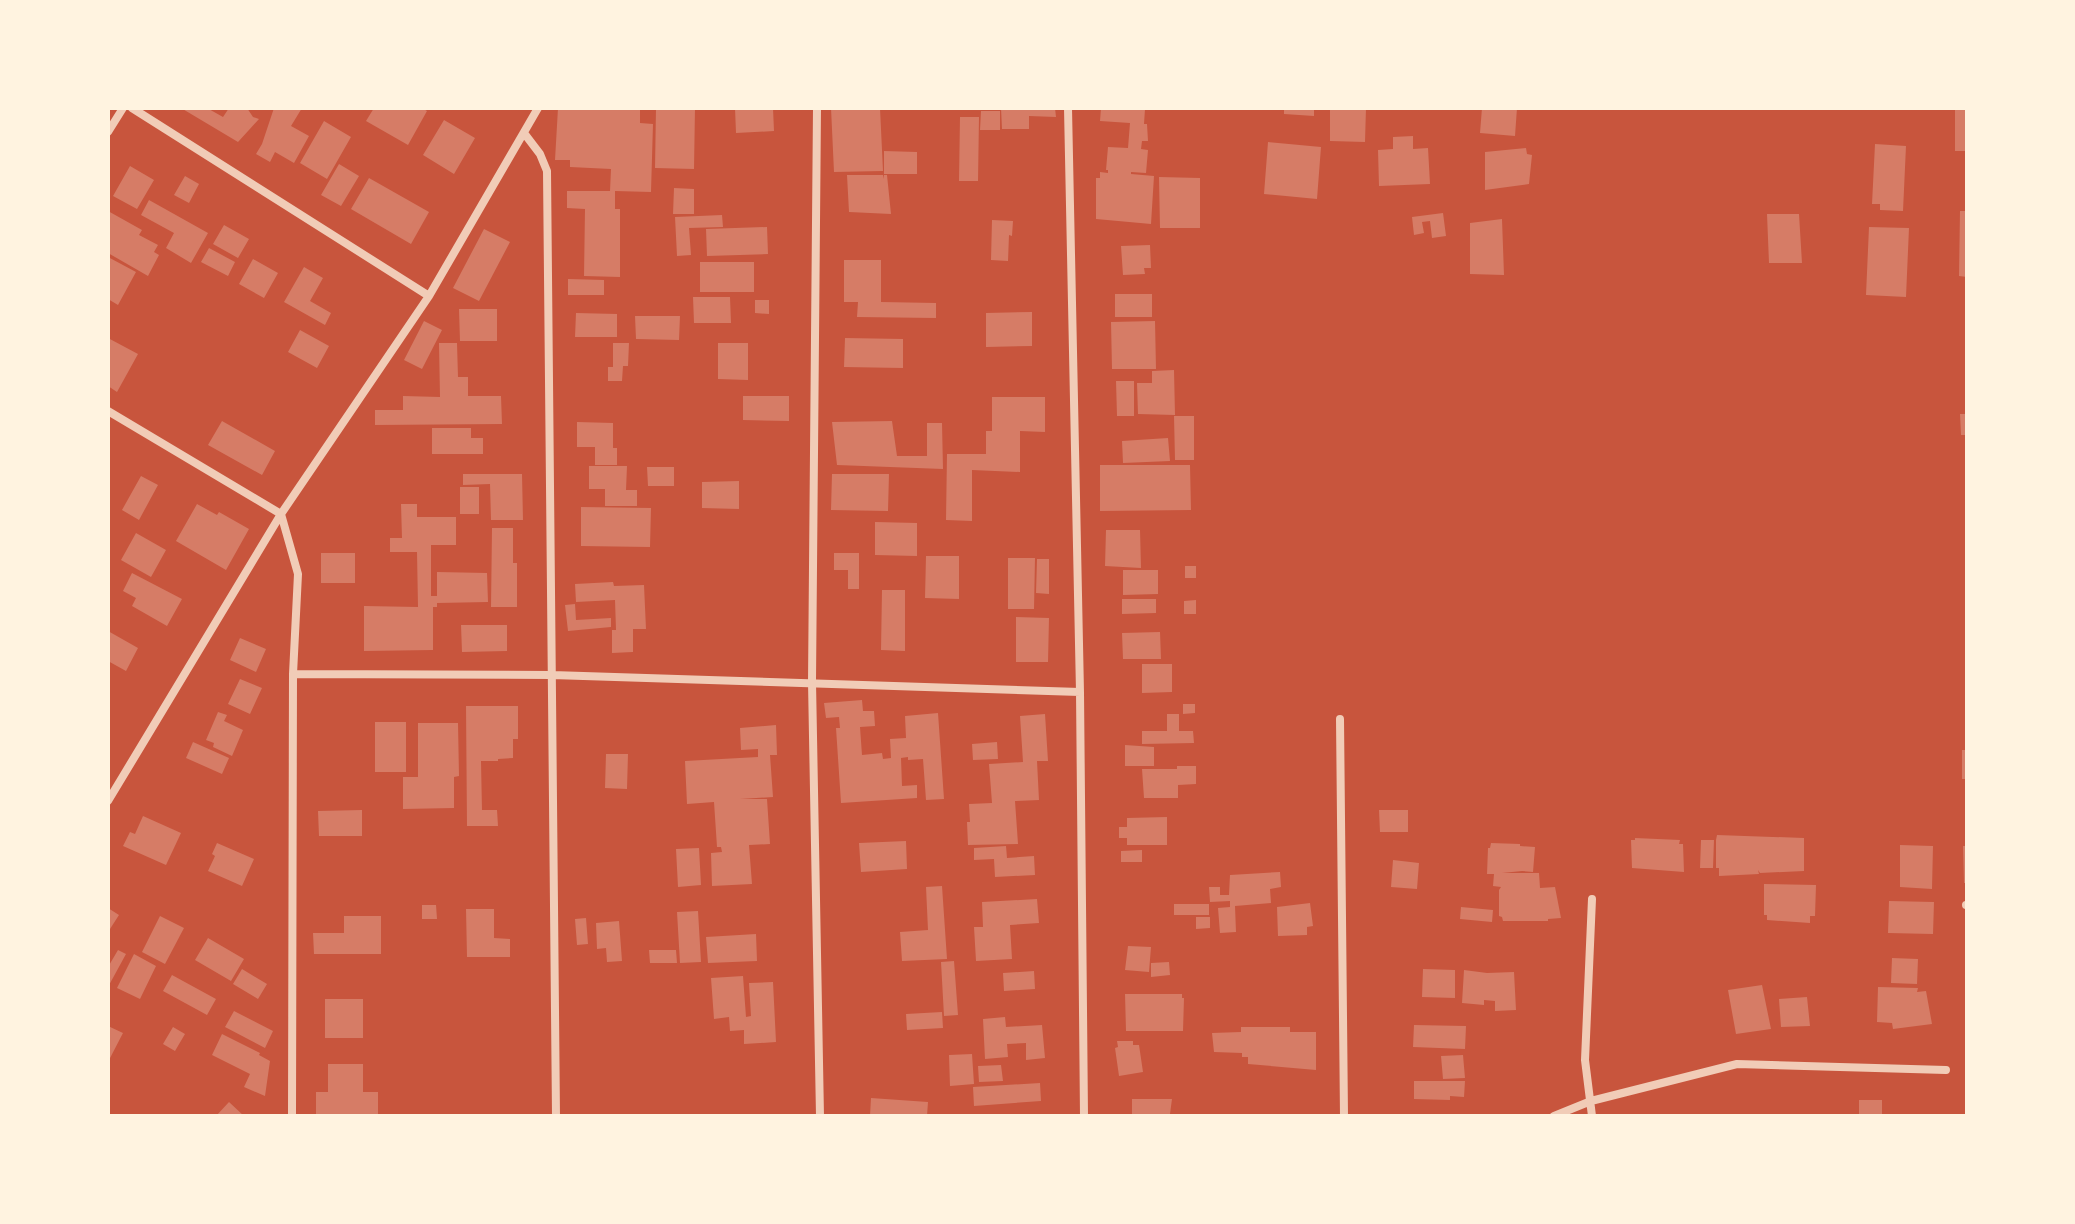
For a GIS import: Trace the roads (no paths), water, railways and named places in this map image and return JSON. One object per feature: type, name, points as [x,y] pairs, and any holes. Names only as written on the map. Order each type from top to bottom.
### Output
[{"type":"street","points":[[108,132],[123,108]]},
{"type":"street","points":[[132,108],[429,296]]},
{"type":"street","points":[[108,801],[281,514],[429,296],[538,108]]},
{"type":"street","points":[[817,108],[812,682],[820,1116]]},
{"type":"street","points":[[1068,108],[1080,692],[1084,1116]]},
{"type":"street","points":[[524,133],[540,154],[547,171],[556,1116]]},
{"type":"street","points":[[108,411],[281,514],[298,574],[293,674],[292,1116]]},
{"type":"street","points":[[293,674],[552,675],[1080,692]]},
{"type":"street","points":[[1340,719],[1344,1116]]},
{"type":"street","points":[[1592,899],[1585,1060],[1592,1116]]},
{"type":"street","points":[[1554,1116],[1591,1101],[1737,1064],[1946,1070]]}]
